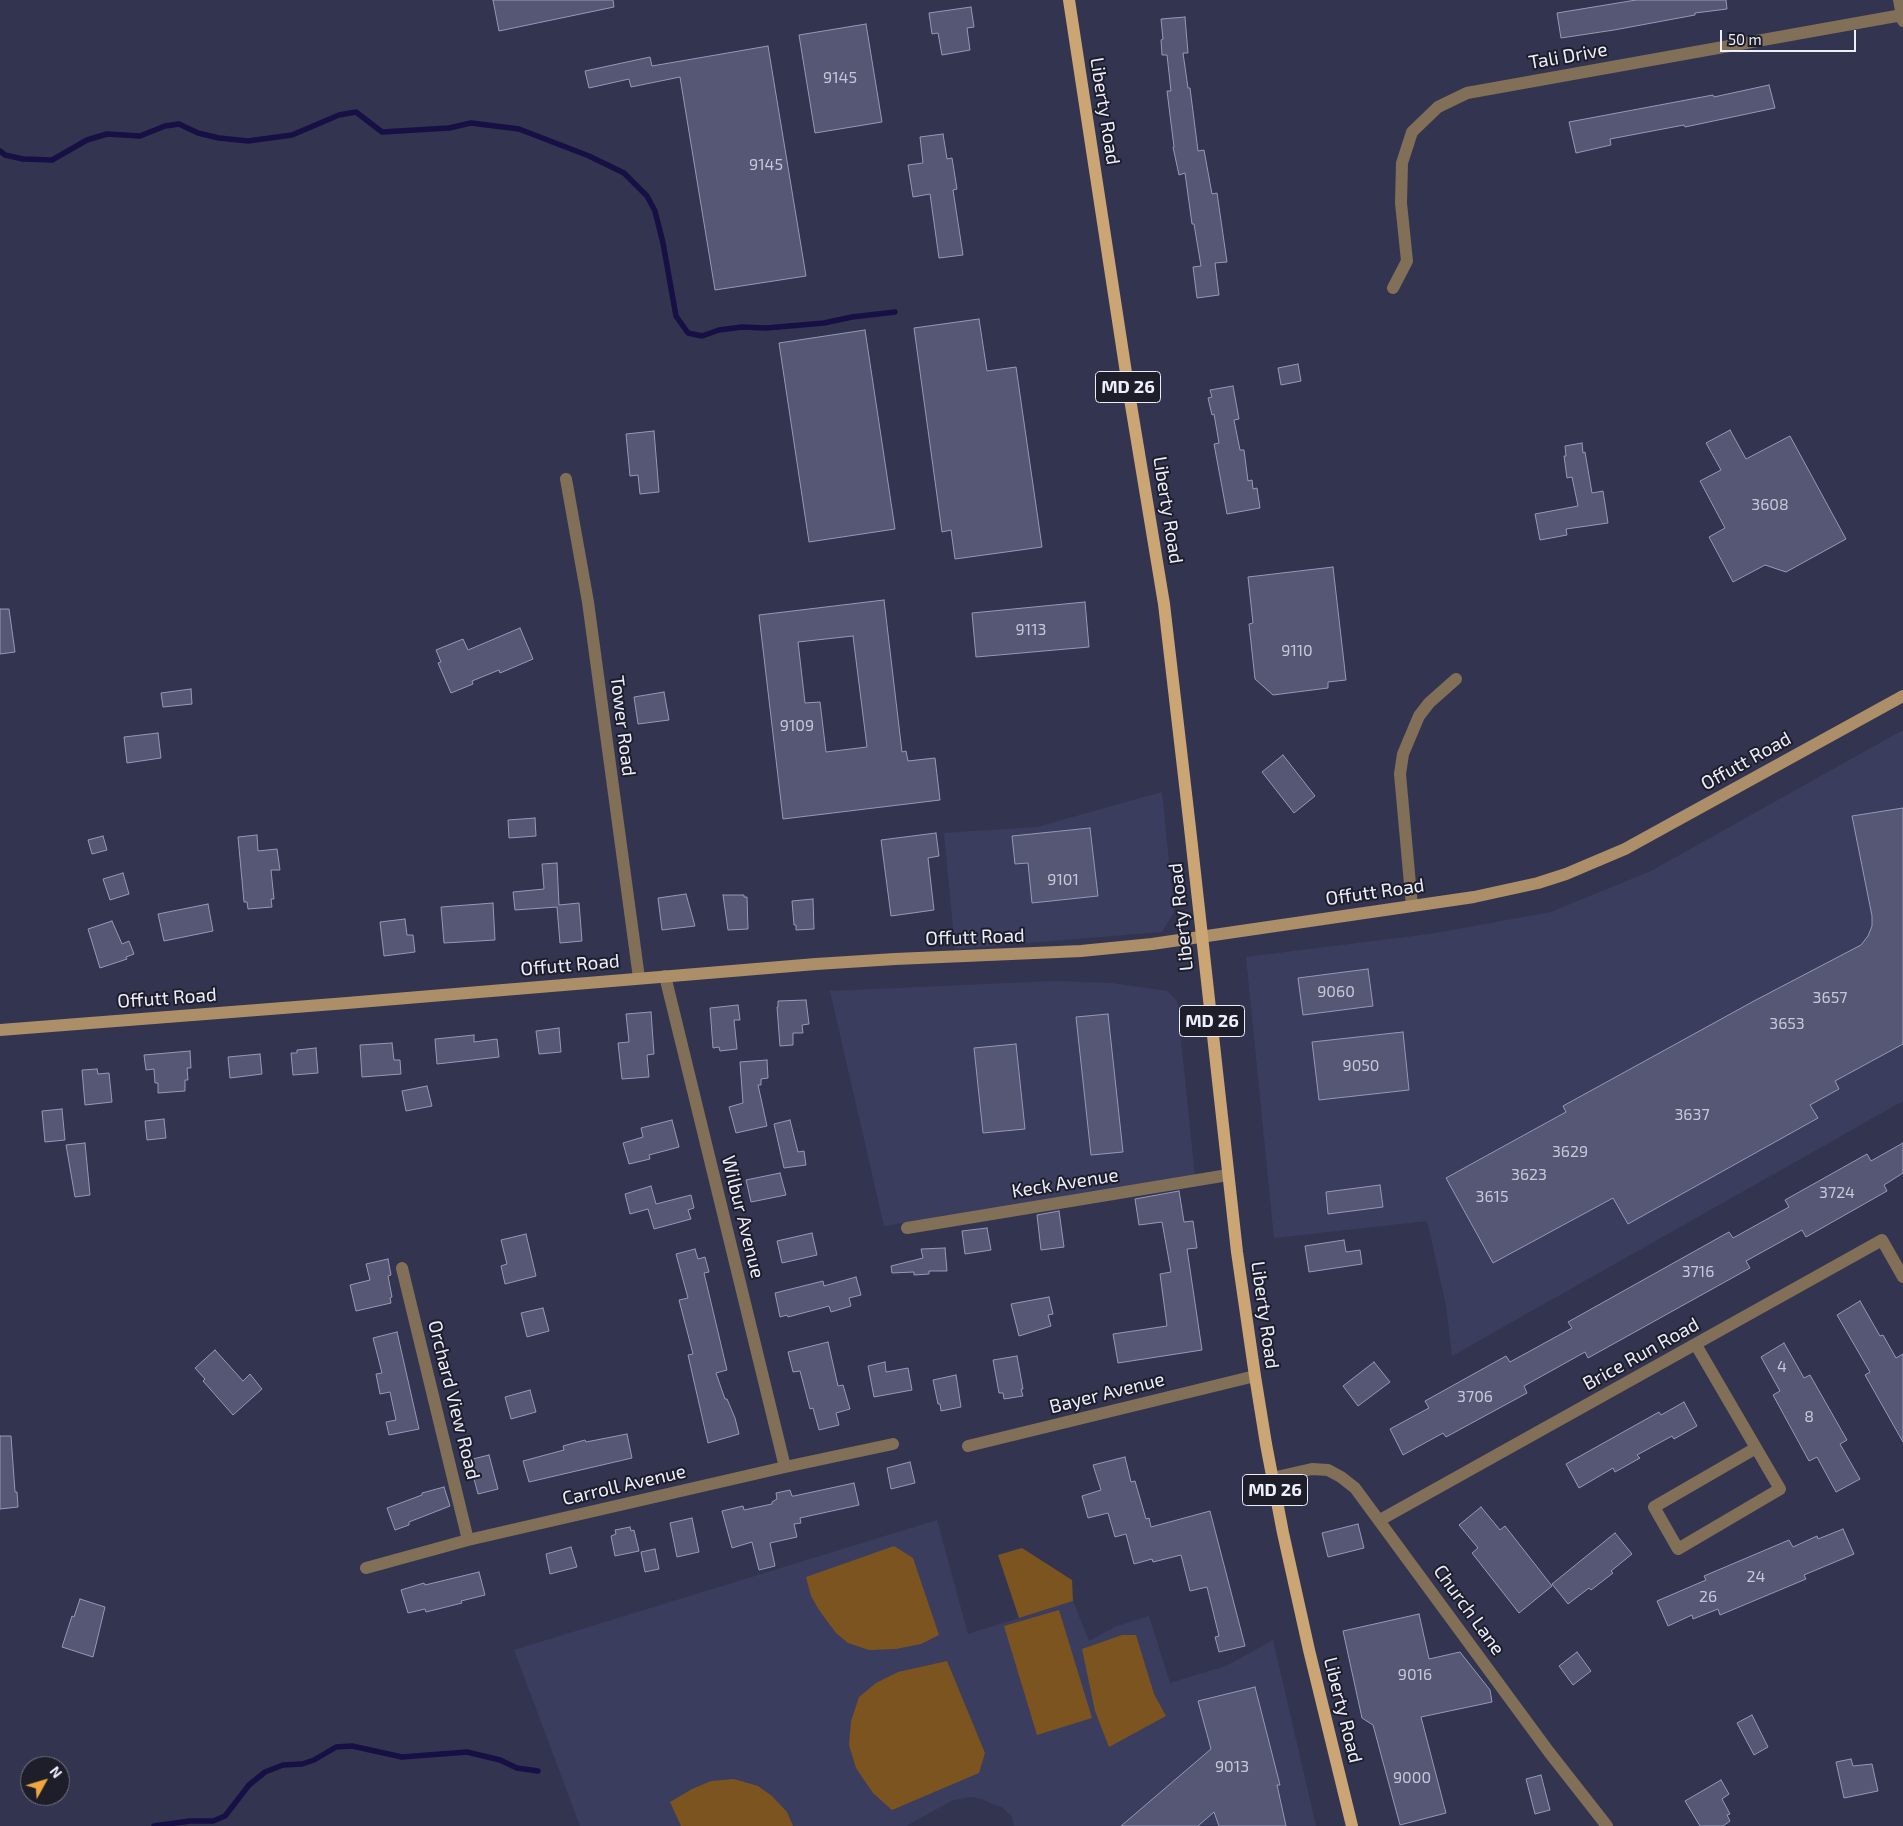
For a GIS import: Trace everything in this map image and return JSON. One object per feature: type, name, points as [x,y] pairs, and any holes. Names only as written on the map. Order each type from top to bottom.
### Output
[{"type":"main road","name":"Liberty Road","points":[[1069,0],[1130,399],[1163,597],[1228,1175],[1255,1376],[1272,1478],[1307,1640],[1352,1826]]},
{"type":"street","points":[[1899,0],[1902,18]]},
{"type":"street","name":"Tali Drive","points":[[1393,288],[1407,261],[1400,202],[1402,163],[1412,132],[1438,107],[1467,93],[1902,18]]},
{"type":"street","name":"Tower Road","points":[[566,479],[588,602],[639,978]]},
{"type":"street","points":[[1412,906],[1400,774],[1403,754],[1418,716],[1429,703],[1456,679]]},
{"type":"street","name":"Offutt Road","points":[[0,1030],[894,959],[1081,951],[1152,944],[1508,890],[1538,883],[1597,862],[1662,829],[1903,696]]},
{"type":"street","name":"Wilbur Avenue","points":[[665,976],[785,1467]]},
{"type":"street","name":"Keck Avenue","points":[[907,1228],[1228,1175]]},
{"type":"street","name":"Brice Run Road","points":[[1380,1520],[1882,1240],[1903,1277]]},
{"type":"street","name":"Orchard View Road","points":[[402,1268],[468,1540]]},
{"type":"street","points":[[1696,1345],[1780,1489],[1678,1549],[1654,1507],[1756,1448]]},
{"type":"street","name":"Bayer Avenue","points":[[968,1446],[1255,1376]]},
{"type":"street","name":"Carroll Avenue","points":[[366,1568],[468,1540],[893,1444]]},
{"type":"street","name":"Church Lane","points":[[1272,1478],[1312,1469],[1328,1470],[1355,1488],[1549,1752],[1606,1826]]},
{"type":"shaded area","points":[[1903,730],[1903,1101],[1452,1356],[1446,1305],[1427,1221],[1274,1238],[1246,957],[1430,934],[1551,912],[1651,871]]},
{"type":"shaded area","points":[[1162,792],[1174,912],[1162,932],[955,949],[944,833],[1037,827]]},
{"type":"shaded area","points":[[1055,981],[1111,983],[1167,991],[1177,1001],[1195,1177],[884,1226],[830,991]]},
{"type":"shaded area","points":[[937,1520],[968,1634],[1073,1601],[1089,1641],[1117,1626],[1149,1616],[1170,1683],[1226,1666],[1273,1640],[1316,1826],[1014,1826],[1012,1817],[1003,1808],[971,1797],[953,1800],[906,1826],[580,1826],[514,1650]]},
{"type":"shaded area","points":[[894,1546],[913,1558],[939,1635],[921,1644],[896,1649],[869,1650],[848,1643],[836,1633],[819,1610],[811,1596],[806,1577]]},
{"type":"shaded area","points":[[1022,1548],[1072,1580],[1073,1601],[1019,1618],[998,1555]]},
{"type":"shaded area","points":[[1059,1610],[1092,1718],[1037,1735],[1004,1626]]},
{"type":"shaded area","points":[[1122,1635],[1136,1635],[1154,1694],[1166,1716],[1109,1747],[1095,1711],[1082,1649]]},
{"type":"shaded area","points":[[947,1661],[985,1753],[979,1773],[892,1810],[873,1793],[856,1768],[849,1745],[851,1721],[859,1697],[876,1683],[898,1672]]},
{"type":"shaded area","points":[[734,1779],[758,1786],[772,1796],[787,1812],[793,1826],[681,1826],[670,1802],[692,1789],[711,1781]]},
{"type":"building","points":[[493,0],[613,0],[614,7],[499,31]]},
{"type":"building","points":[[1636,0],[1726,0],[1727,9],[1695,13],[1695,15],[1561,38],[1557,13]]},
{"type":"building","points":[[971,7],[974,27],[967,28],[970,50],[942,55],[938,33],[932,34],[929,13]]},
{"type":"building","points":[[1185,17],[1188,53],[1183,53],[1188,88],[1190,88],[1198,151],[1204,150],[1212,194],[1217,193],[1227,262],[1215,263],[1219,295],[1197,298],[1193,267],[1201,266],[1194,224],[1192,224],[1185,173],[1179,175],[1173,147],[1167,91],[1171,91],[1167,55],[1162,55],[1161,40],[1163,39],[1161,19]]},
{"type":"building","points":[[866,24],[882,122],[815,133],[799,35]]},
{"type":"building","points":[[768,46],[806,276],[715,290],[680,77],[631,87],[629,79],[589,88],[585,71],[650,57],[652,66]]},
{"type":"building","points":[[1769,85],[1775,108],[1685,127],[1684,125],[1610,139],[1611,145],[1576,153],[1569,122],[1713,95],[1714,97]]},
{"type":"building","points":[[943,134],[947,159],[952,158],[957,189],[953,190],[963,255],[939,258],[930,194],[913,197],[908,165],[923,163],[920,137]]},
{"type":"building","points":[[979,319],[987,371],[1016,367],[1042,547],[955,559],[951,530],[942,532],[914,328]]},
{"type":"building","points":[[865,330],[895,529],[809,542],[779,343]]},
{"type":"building","points":[[1298,364],[1301,381],[1281,385],[1278,368]]},
{"type":"building","points":[[1233,386],[1239,419],[1234,420],[1240,450],[1244,450],[1248,481],[1252,480],[1253,489],[1257,488],[1260,508],[1227,514],[1214,444],[1219,443],[1214,414],[1212,415],[1208,398],[1212,397],[1210,390]]},
{"type":"building","points":[[1730,430],[1746,459],[1790,436],[1846,539],[1786,572],[1765,565],[1733,582],[1709,537],[1725,528],[1700,481],[1721,470],[1706,443]]},
{"type":"building","points":[[654,431],[659,492],[640,494],[638,475],[630,476],[626,434]]},
{"type":"building","points":[[1582,443],[1592,493],[1603,491],[1608,523],[1566,529],[1567,535],[1540,540],[1535,514],[1578,506],[1572,477],[1567,478],[1564,456],[1566,456],[1565,446]]},
{"type":"building","points":[[1333,567],[1346,680],[1328,682],[1328,688],[1273,695],[1255,679],[1249,624],[1253,623],[1248,577]]},
{"type":"building","points":[[884,600],[902,752],[906,751],[908,761],[935,758],[940,800],[783,819],[759,615]],"holes":[[[853,636],[867,747],[826,752],[820,702],[805,703],[798,642]]]},
{"type":"building","points":[[1085,602],[1089,647],[976,657],[972,613]]},
{"type":"building","points":[[0,609],[9,609],[15,652],[0,654]]},
{"type":"building","points":[[520,628],[533,659],[500,673],[499,670],[472,681],[473,684],[451,693],[438,663],[441,662],[436,650],[463,639],[468,650]]},
{"type":"building","points":[[191,689],[192,704],[163,707],[161,693]]},
{"type":"building","points":[[664,692],[669,720],[638,724],[634,697]]},
{"type":"building","points":[[158,733],[161,758],[127,763],[124,737]]},
{"type":"building","points":[[1283,755],[1315,796],[1294,813],[1262,772]]},
{"type":"building","points":[[1903,808],[1903,1044],[1835,1081],[1839,1089],[1810,1105],[1818,1118],[1628,1224],[1613,1198],[1493,1263],[1446,1178],[1566,1112],[1563,1106],[1754,1001],[1861,945],[1868,936],[1872,926],[1872,916],[1852,816]]},
{"type":"building","points":[[535,818],[536,836],[509,838],[508,820]]},
{"type":"building","points":[[1090,828],[1098,896],[1032,903],[1028,863],[1015,864],[1012,836]]},
{"type":"building","points":[[936,833],[939,856],[928,858],[934,910],[891,916],[881,840]]},
{"type":"building","points":[[257,835],[258,851],[277,849],[280,870],[271,870],[274,899],[271,899],[272,907],[248,909],[247,902],[244,902],[238,837]]},
{"type":"building","points":[[103,836],[107,850],[92,854],[88,840]]},
{"type":"building","points":[[557,863],[559,905],[579,903],[582,941],[560,943],[557,907],[515,910],[513,892],[544,889],[542,864]]},
{"type":"building","points":[[123,873],[129,894],[110,900],[103,879]]},
{"type":"building","points":[[686,894],[695,926],[662,930],[658,898]]},
{"type":"building","points":[[723,895],[744,895],[744,897],[747,897],[748,929],[728,930]]},
{"type":"building","points":[[813,899],[814,929],[796,930],[792,901]]},
{"type":"building","points":[[493,903],[495,940],[444,943],[441,907]]},
{"type":"building","points":[[208,904],[213,931],[164,941],[158,914]]},
{"type":"building","points":[[405,919],[407,935],[413,935],[415,952],[384,956],[380,922]]},
{"type":"building","points":[[112,921],[122,944],[129,941],[134,954],[126,957],[127,959],[100,968],[88,929]]},
{"type":"building","points":[[1368,969],[1373,1006],[1303,1015],[1298,978]]},
{"type":"building","points":[[806,1000],[809,1024],[802,1025],[803,1033],[793,1033],[793,1045],[780,1046],[778,1001]]},
{"type":"building","points":[[738,1005],[740,1020],[734,1020],[737,1049],[720,1051],[719,1047],[713,1048],[710,1008]]},
{"type":"building","points":[[651,1012],[654,1054],[647,1055],[649,1077],[622,1079],[618,1043],[629,1042],[626,1014]]},
{"type":"building","points":[[1108,1014],[1123,1152],[1091,1155],[1076,1017]]},
{"type":"building","points":[[559,1028],[561,1052],[539,1054],[536,1031]]},
{"type":"building","points":[[1403,1032],[1409,1090],[1319,1100],[1312,1042]]},
{"type":"building","points":[[474,1035],[474,1042],[497,1039],[499,1057],[437,1064],[435,1039]]},
{"type":"building","points":[[392,1043],[394,1060],[400,1060],[401,1074],[362,1077],[360,1045]]},
{"type":"building","points":[[1016,1044],[1025,1129],[983,1133],[974,1048]]},
{"type":"building","points":[[316,1048],[318,1073],[293,1075],[291,1053],[297,1053],[297,1050]]},
{"type":"building","points":[[190,1051],[191,1068],[187,1068],[188,1080],[185,1080],[185,1091],[158,1093],[158,1083],[155,1083],[154,1069],[146,1070],[144,1055]]},
{"type":"building","points":[[260,1054],[262,1074],[230,1078],[228,1057]]},
{"type":"building","points":[[767,1060],[768,1078],[761,1079],[761,1085],[758,1085],[767,1126],[736,1133],[729,1107],[743,1103],[740,1062]]},
{"type":"building","points":[[97,1069],[98,1074],[109,1073],[112,1102],[85,1105],[82,1070]]},
{"type":"building","points":[[427,1086],[432,1106],[406,1111],[402,1091]]},
{"type":"building","points":[[62,1109],[65,1140],[45,1142],[42,1111]]},
{"type":"building","points":[[164,1119],[166,1138],[147,1140],[145,1121]]},
{"type":"building","points":[[672,1120],[679,1147],[649,1155],[650,1159],[629,1164],[623,1143],[643,1137],[641,1128]]},
{"type":"building","points":[[790,1120],[798,1152],[804,1151],[806,1165],[784,1168],[774,1124]]},
{"type":"building","points":[[85,1143],[90,1195],[75,1197],[66,1145]]},
{"type":"building","points":[[1903,1143],[1903,1173],[1884,1185],[1887,1191],[1806,1237],[1802,1230],[1746,1261],[1750,1268],[1588,1358],[1585,1352],[1524,1386],[1527,1393],[1446,1437],[1443,1433],[1403,1455],[1390,1429],[1429,1408],[1425,1401],[1506,1356],[1510,1362],[1572,1328],[1568,1322],[1729,1232],[1733,1238],[1789,1207],[1785,1200],[1867,1154],[1871,1161]]},
{"type":"building","points":[[780,1173],[786,1195],[751,1202],[746,1180]]},
{"type":"building","points":[[1380,1185],[1383,1207],[1328,1214],[1326,1192]]},
{"type":"building","points":[[651,1186],[656,1204],[691,1195],[694,1208],[688,1210],[691,1219],[654,1229],[648,1209],[630,1214],[625,1194]]},
{"type":"building","points":[[1179,1191],[1184,1222],[1193,1221],[1197,1248],[1187,1249],[1202,1350],[1118,1363],[1113,1334],[1167,1326],[1160,1274],[1171,1272],[1162,1222],[1139,1225],[1135,1199]]},
{"type":"building","points":[[1059,1211],[1064,1247],[1041,1250],[1037,1215]]},
{"type":"building","points":[[987,1228],[991,1250],[965,1254],[962,1231]]},
{"type":"building","points":[[812,1233],[817,1255],[782,1263],[777,1241]]},
{"type":"building","points":[[526,1234],[536,1276],[505,1284],[501,1266],[507,1264],[501,1240]]},
{"type":"building","points":[[1344,1240],[1346,1252],[1360,1250],[1362,1264],[1309,1272],[1305,1246]]},
{"type":"building","points":[[945,1248],[947,1271],[929,1271],[929,1274],[914,1275],[914,1272],[892,1273],[891,1266],[923,1258],[921,1249]]},
{"type":"building","points":[[695,1249],[698,1259],[705,1257],[709,1272],[704,1273],[727,1370],[716,1373],[725,1399],[727,1399],[735,1418],[739,1434],[708,1443],[688,1355],[693,1354],[679,1300],[688,1298],[676,1254]]},
{"type":"building","points":[[388,1259],[391,1275],[388,1276],[392,1297],[390,1298],[391,1303],[356,1311],[350,1285],[370,1280],[366,1264]]},
{"type":"building","points":[[856,1277],[861,1295],[849,1298],[851,1306],[831,1312],[829,1306],[788,1317],[787,1315],[780,1317],[775,1293],[823,1281],[824,1286]]},
{"type":"building","points":[[1049,1297],[1053,1314],[1048,1315],[1051,1326],[1019,1336],[1011,1304]]},
{"type":"building","points":[[1860,1301],[1880,1336],[1883,1335],[1896,1358],[1903,1354],[1903,1442],[1865,1375],[1870,1372],[1837,1315]]},
{"type":"building","points":[[543,1308],[549,1331],[527,1337],[521,1313]]},
{"type":"building","points":[[397,1332],[419,1429],[389,1435],[386,1422],[396,1420],[390,1392],[380,1394],[376,1374],[382,1373],[373,1338]]},
{"type":"building","points":[[828,1342],[838,1386],[843,1385],[850,1409],[836,1413],[839,1425],[819,1430],[813,1408],[810,1409],[800,1371],[793,1372],[788,1352]]},
{"type":"building","points":[[1784,1343],[1804,1378],[1810,1375],[1847,1440],[1840,1444],[1860,1479],[1836,1492],[1817,1457],[1809,1461],[1773,1395],[1780,1391],[1761,1357]]},
{"type":"building","points":[[215,1350],[243,1381],[250,1374],[262,1389],[233,1415],[203,1381],[205,1379],[195,1368]]},
{"type":"building","points":[[1017,1356],[1023,1396],[1004,1399],[1003,1393],[999,1393],[993,1360]]},
{"type":"building","points":[[885,1362],[886,1372],[908,1368],[912,1390],[874,1397],[868,1366]]},
{"type":"building","points":[[1374,1362],[1390,1382],[1358,1406],[1343,1386]]},
{"type":"building","points":[[956,1375],[961,1407],[941,1411],[933,1380]]},
{"type":"building","points":[[530,1390],[536,1412],[511,1419],[505,1397]]},
{"type":"building","points":[[1684,1402],[1697,1426],[1674,1439],[1672,1436],[1637,1455],[1640,1458],[1615,1472],[1613,1468],[1579,1488],[1566,1464],[1659,1412],[1661,1415]]},
{"type":"building","points":[[627,1434],[632,1458],[529,1482],[523,1461],[564,1450],[563,1446],[585,1440],[586,1442]]},
{"type":"building","points":[[0,1436],[11,1436],[15,1492],[17,1492],[18,1507],[0,1509]]},
{"type":"building","points":[[489,1455],[498,1489],[478,1494],[469,1460]]},
{"type":"building","points":[[1125,1457],[1131,1482],[1135,1481],[1146,1519],[1149,1518],[1151,1527],[1210,1511],[1245,1646],[1219,1652],[1215,1637],[1219,1636],[1207,1587],[1190,1591],[1181,1555],[1153,1562],[1152,1559],[1134,1564],[1126,1534],[1115,1537],[1108,1513],[1088,1518],[1082,1496],[1101,1490],[1093,1465]]},
{"type":"building","points":[[910,1462],[915,1483],[891,1489],[887,1468]]},
{"type":"building","points":[[854,1483],[859,1505],[800,1518],[801,1523],[794,1524],[797,1537],[770,1543],[775,1566],[759,1570],[752,1542],[732,1548],[722,1511],[743,1506],[744,1510],[772,1504],[777,1499],[776,1493],[790,1490],[792,1496],[794,1496]]},
{"type":"building","points":[[444,1487],[450,1506],[409,1522],[409,1525],[395,1530],[387,1508],[422,1495],[422,1493]]},
{"type":"building","points":[[1481,1507],[1500,1530],[1505,1526],[1552,1586],[1519,1613],[1472,1553],[1478,1548],[1459,1525]]},
{"type":"building","points":[[692,1518],[699,1552],[677,1557],[670,1523]]},
{"type":"building","points":[[1358,1524],[1364,1548],[1328,1557],[1322,1533]]},
{"type":"building","points":[[630,1527],[631,1531],[634,1530],[639,1551],[615,1556],[611,1536],[616,1534],[615,1530]]},
{"type":"building","points":[[1843,1529],[1854,1554],[1804,1575],[1806,1579],[1720,1615],[1718,1609],[1693,1619],[1692,1615],[1668,1626],[1657,1601],[1706,1580],[1704,1576],[1789,1540],[1793,1547],[1817,1536],[1818,1539]]},
{"type":"building","points":[[1615,1533],[1632,1554],[1611,1571],[1613,1573],[1591,1590],[1589,1588],[1568,1604],[1552,1584]]},
{"type":"building","points":[[571,1547],[577,1567],[550,1574],[546,1554]]},
{"type":"building","points":[[655,1549],[659,1569],[645,1572],[641,1552]]},
{"type":"building","points":[[479,1572],[485,1595],[426,1612],[425,1609],[408,1613],[401,1590],[424,1583],[425,1585]]},
{"type":"building","points":[[80,1599],[105,1607],[93,1657],[62,1647],[72,1616],[74,1617]]},
{"type":"building","points":[[1419,1614],[1429,1659],[1460,1652],[1490,1690],[1492,1702],[1421,1717],[1446,1813],[1400,1825],[1373,1725],[1362,1718],[1343,1631]]},
{"type":"building","points":[[1577,1652],[1591,1671],[1573,1685],[1559,1666]]},
{"type":"building","points":[[1255,1687],[1280,1785],[1277,1785],[1286,1826],[1219,1826],[1214,1812],[1198,1826],[1121,1826],[1211,1749],[1198,1701]]},
{"type":"building","points":[[1752,1715],[1768,1747],[1754,1755],[1737,1723]]},
{"type":"building","points":[[1851,1759],[1853,1766],[1872,1764],[1878,1791],[1844,1798],[1836,1762]]},
{"type":"building","points":[[1541,1775],[1550,1810],[1535,1814],[1526,1779]]},
{"type":"building","points":[[1721,1780],[1729,1794],[1722,1799],[1730,1814],[1727,1815],[1730,1821],[1723,1826],[1700,1826],[1685,1801]]},
{"type":"waterway","points":[[0,151],[5,155],[23,159],[52,160],[87,140],[107,134],[140,136],[165,126],[179,124],[198,133],[219,138],[248,141],[292,135],[339,115],[356,112],[382,132],[449,128],[471,123],[519,129],[589,156],[624,173],[647,196],[655,211],[663,243],[676,316],[688,333],[702,336],[719,330],[742,327],[766,328],[824,323],[852,317],[895,312]]},
{"type":"waterway","points":[[154,1826],[190,1821],[213,1821],[225,1816],[249,1785],[265,1772],[283,1765],[302,1764],[314,1760],[336,1747],[352,1746],[402,1757],[467,1752],[500,1760],[517,1768],[538,1771]]}]
